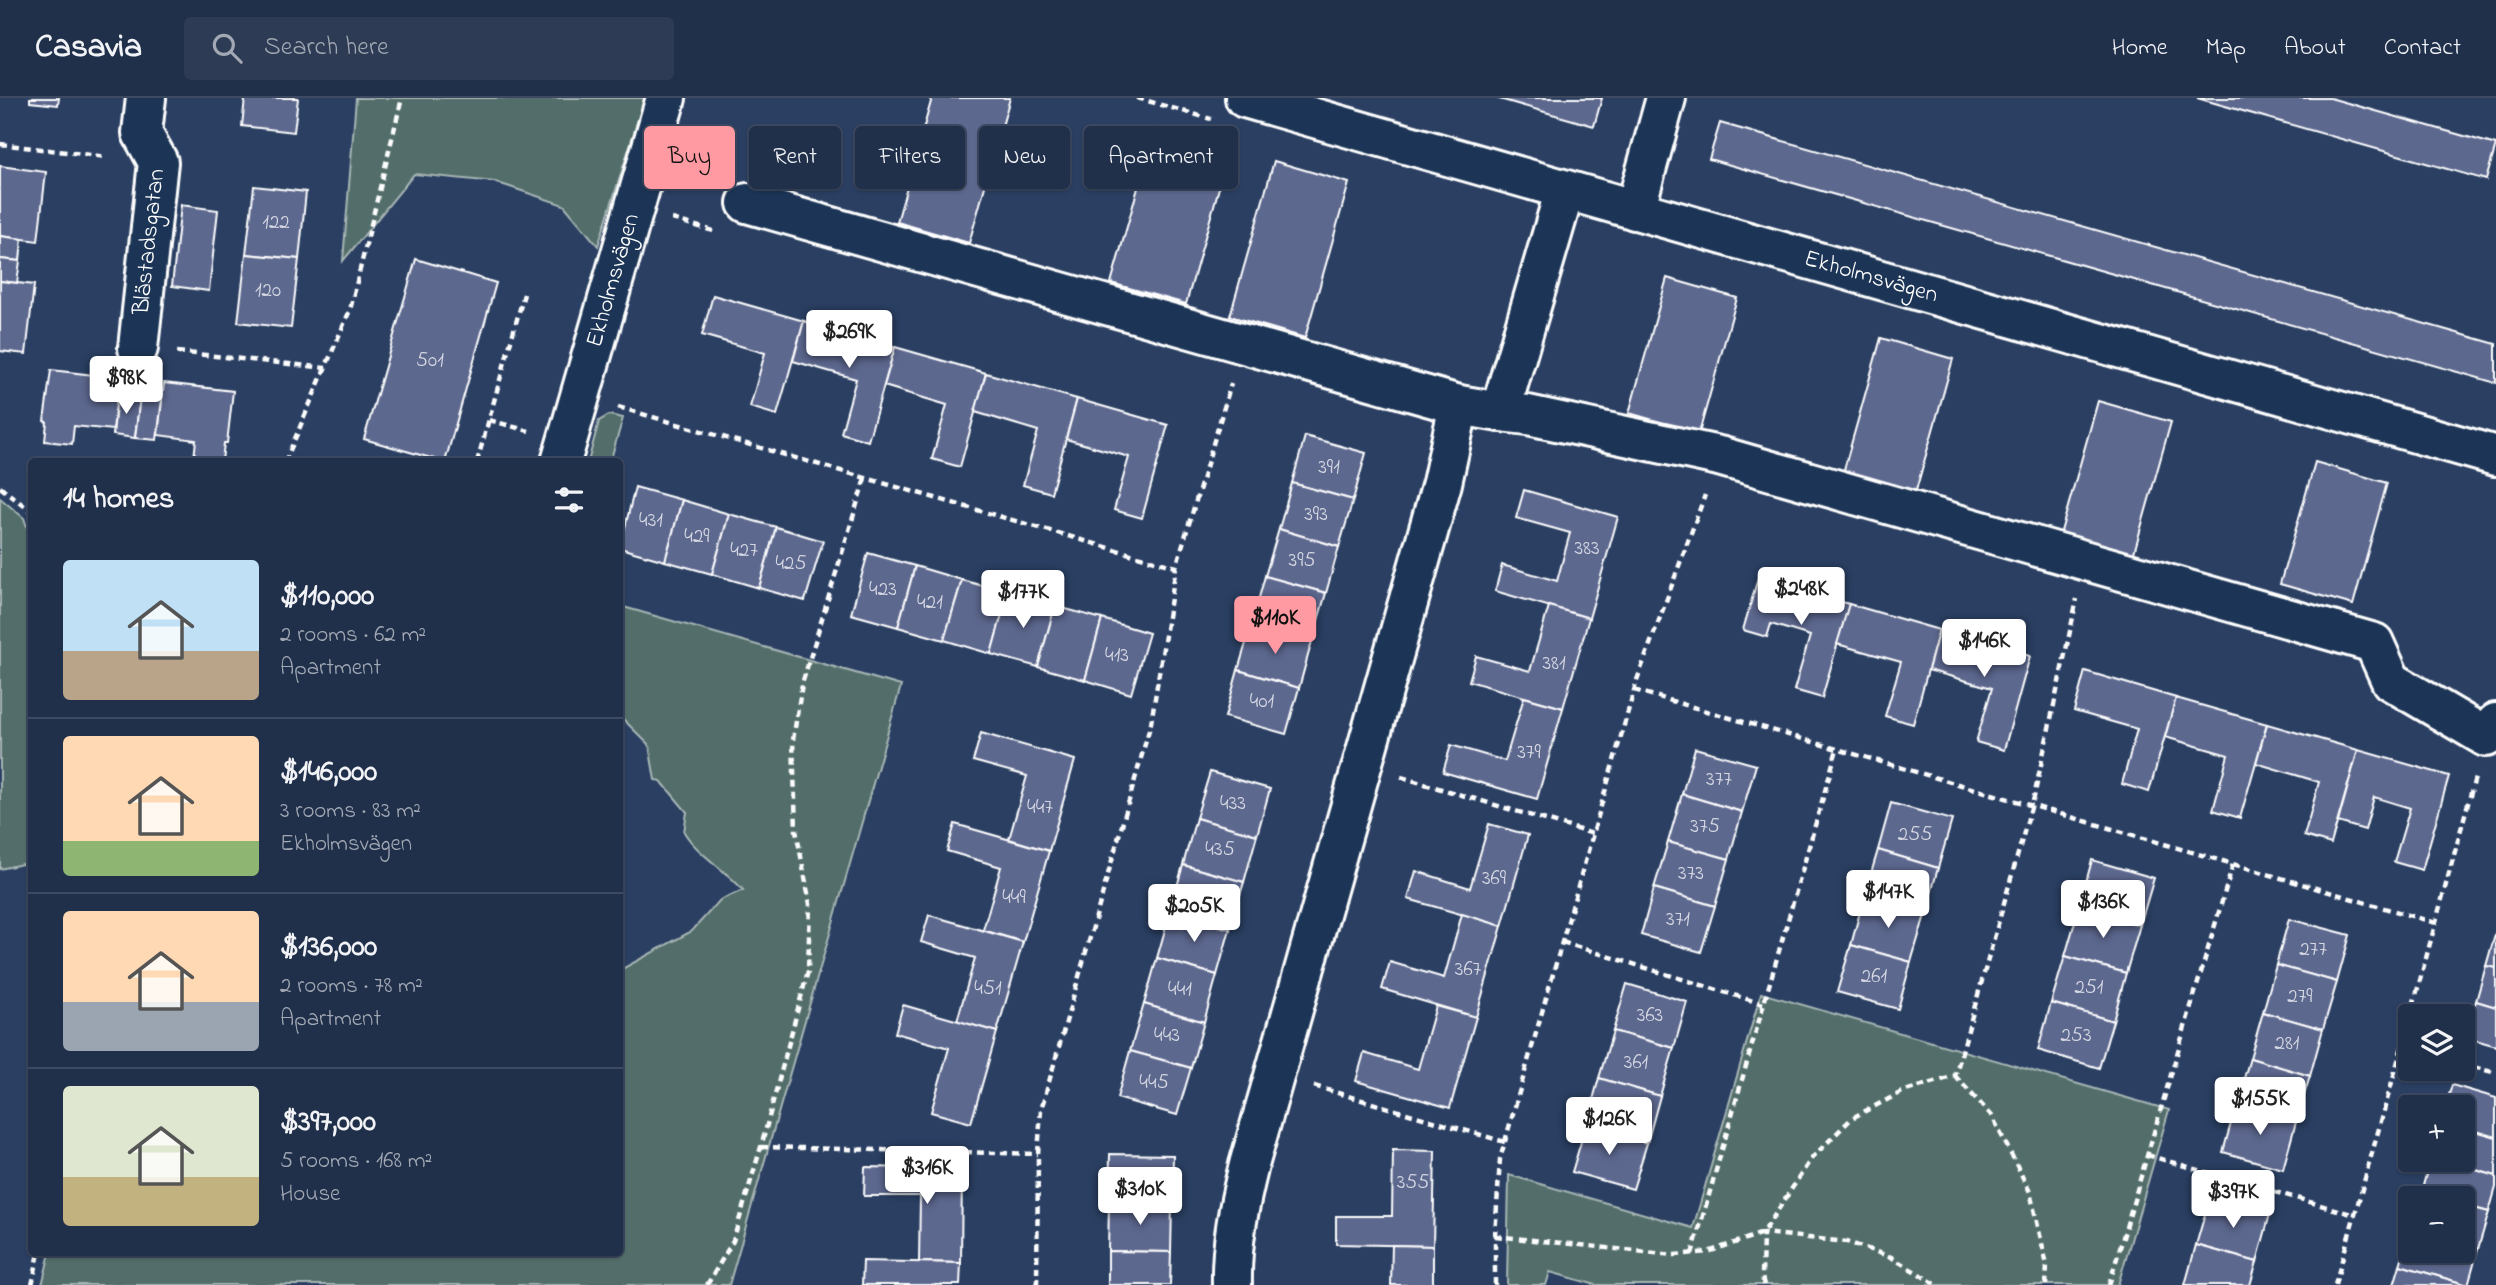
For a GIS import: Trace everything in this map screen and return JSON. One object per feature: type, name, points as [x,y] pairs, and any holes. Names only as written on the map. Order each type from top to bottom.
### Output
[{"type":"street","name":"Blästadsgatan","points":[[138,348],[158,163],[142,133],[146,98]]},
{"type":"street","name":"Ekholmsvägen","points":[[562,458],[666,98]]},
{"type":"street","name":"Ekholmsvägen","points":[[1245,98],[2496,456]]},
{"type":"street","points":[[1635,210],[1667,98]]},
{"type":"street","points":[[1500,412],[1565,190]]},
{"type":"street","points":[[747,203],[1459,405],[1528,415],[1719,456],[2374,643],[2391,681],[2491,730]]},
{"type":"street","points":[[1232,1285],[1231,1262],[1237,1214],[1442,483],[1459,405]]},
{"type":"path","points":[[287,458],[350,310],[402,98]]},
{"type":"path","points":[[0,144],[158,163]]},
{"type":"path","points":[[478,458],[524,294]]},
{"type":"path","points":[[1037,1285],[1041,1110],[1152,723],[1176,567],[1244,344]]},
{"type":"path","points":[[138,348],[326,369]]},
{"type":"path","points":[[580,397],[1176,567]]},
{"type":"path","points":[[1495,1285],[1500,1159],[1634,690],[1719,456]]},
{"type":"path","points":[[707,1285],[733,1241],[808,971],[810,904],[796,830],[793,740],[802,684],[864,478]]},
{"type":"path","points":[[0,487],[28,509]]},
{"type":"path","points":[[1955,1076],[2032,806],[2087,561]]},
{"type":"path","points":[[1634,690],[2436,923]]},
{"type":"path","points":[[2414,1004],[2491,730]]},
{"type":"path","points":[[1692,1254],[1837,749]]},
{"type":"path","points":[[1364,766],[1593,834]]},
{"type":"path","points":[[2109,1285],[2233,864]]},
{"type":"path","points":[[1562,942],[1763,1004]]},
{"type":"path","points":[[2335,1285],[2398,1061]]},
{"type":"path","points":[[2475,1067],[2496,1073]]},
{"type":"path","points":[[1276,1075],[1505,1142]]},
{"type":"path","points":[[1764,1285],[1763,1233],[1811,1159],[1852,1118],[1902,1092],[1955,1076]]},
{"type":"path","points":[[1955,1076],[1992,1116],[2030,1192],[2047,1265],[2046,1285]]},
{"type":"path","points":[[761,1147],[1038,1154]]},
{"type":"path","points":[[2147,1155],[2355,1215]]},
{"type":"path","points":[[1495,1236],[1674,1255],[1708,1252],[1763,1233],[1847,1242],[1891,1257],[1937,1285]]},
{"type":"path","points":[[32,1285],[38,1256]]},
{"type":"green space","points":[[356,98],[645,98],[598,246],[564,205],[495,182],[414,174],[343,261]]},
{"type":"green space","points":[[609,415],[623,418],[611,458],[589,458],[599,421]]},
{"type":"green space","points":[[0,498],[24,518],[28,530],[28,863],[0,869]]},
{"type":"green space","points":[[623,607],[901,686],[729,1285],[42,1285],[49,1256],[623,1256],[623,968],[692,931],[720,900],[743,890],[704,855],[684,832],[687,812],[661,781],[655,780],[649,745],[623,719]]},
{"type":"green space","points":[[1761,993],[2169,1110],[2118,1285],[1596,1285],[1550,1272],[1546,1285],[1507,1285],[1509,1175],[1693,1228]]},
{"type":"building","points":[[30,98],[59,98],[58,105],[30,102]]},
{"type":"building","points":[[245,98],[298,98],[294,132],[242,126]]},
{"type":"building","points":[[932,98],[1010,98],[1002,126],[979,126],[979,189],[984,189],[969,243],[897,222],[906,189],[965,189],[965,126],[924,126]]},
{"type":"building","points":[[1496,98],[1602,98],[1594,126]]},
{"type":"building","points":[[2197,98],[2330,98],[2496,145],[2486,180]]},
{"type":"building","points":[[1720,123],[2496,344],[2496,383],[1709,159]]},
{"type":"building","points":[[1274,161],[1349,183],[1305,338],[1230,316]]},
{"type":"building","points":[[0,166],[46,172],[38,241],[0,236]]},
{"type":"building","points":[[254,186],[306,192],[299,259],[246,254]]},
{"type":"building","points":[[1138,189],[1219,189],[1186,304],[1111,283]]},
{"type":"building","points":[[181,205],[218,210],[209,291],[172,286]]},
{"type":"building","points":[[0,236],[22,239],[20,261],[0,259]]},
{"type":"building","points":[[246,254],[299,259],[291,328],[238,322]]},
{"type":"building","points":[[0,259],[20,261],[17,283],[0,281]]},
{"type":"building","points":[[416,259],[496,283],[446,458],[431,458],[364,439]]},
{"type":"building","points":[[1667,278],[1737,298],[1699,433],[1629,413]]},
{"type":"building","points":[[0,281],[34,285],[26,354],[0,351]]},
{"type":"building","points":[[713,295],[804,321],[777,415],[750,407],[765,353],[702,335]]},
{"type":"building","points":[[804,321],[895,347],[868,441],[841,433],[856,379],[793,361]]},
{"type":"building","points":[[1881,338],[1953,359],[1915,494],[1843,473]]},
{"type":"building","points":[[895,347],[986,373],[960,467],[932,459],[947,405],[884,386]]},
{"type":"building","points":[[51,370],[119,378],[113,430],[74,426],[72,444],[45,441],[47,422],[44,421]]},
{"type":"building","points":[[986,373],[1077,399],[1051,493],[1023,485],[1038,431],[975,412]]},
{"type":"building","points":[[164,383],[233,391],[227,443],[224,443],[222,458],[194,458],[196,440],[158,435]]},
{"type":"building","points":[[117,395],[140,397],[135,438],[113,435]]},
{"type":"building","points":[[140,397],[162,399],[157,440],[135,438]]},
{"type":"building","points":[[1077,399],[1168,425],[1142,518],[1114,510],[1129,457],[1066,439]]},
{"type":"building","points":[[2098,401],[2171,422],[2133,556],[2060,535]]},
{"type":"building","points":[[1305,436],[1366,453],[1353,500],[1292,483]]},
{"type":"building","points":[[2315,462],[2387,483],[2353,605],[2280,584]]},
{"type":"building","points":[[1292,483],[1353,500],[1339,547],[1279,529]]},
{"type":"building","points":[[635,487],[682,500],[665,561],[623,549],[623,536]]},
{"type":"building","points":[[1524,490],[1618,517],[1589,618],[1495,591],[1502,565],[1557,581],[1570,533],[1516,518]]},
{"type":"building","points":[[682,500],[729,514],[712,574],[665,561]]},
{"type":"building","points":[[729,514],[776,527],[759,588],[712,574]]},
{"type":"building","points":[[776,527],[823,541],[805,601],[759,588]]},
{"type":"building","points":[[1279,529],[1339,547],[1326,593],[1265,576]]},
{"type":"building","points":[[868,553],[915,566],[898,627],[851,614]]},
{"type":"building","points":[[915,566],[962,580],[944,640],[898,627]]},
{"type":"building","points":[[1265,576],[1326,593],[1312,641],[1252,623]]},
{"type":"building","points":[[1758,578],[1849,604],[1822,698],[1794,690],[1810,636],[1771,624],[1767,637],[1743,630]]},
{"type":"building","points":[[962,580],[1008,593],[991,654],[944,640]]},
{"type":"building","points":[[1008,593],[1055,606],[1038,667],[991,654]]},
{"type":"building","points":[[1849,604],[1939,630],[1913,724],[1885,716],[1901,662],[1837,644]]},
{"type":"building","points":[[1055,606],[1102,619],[1085,680],[1038,667]]},
{"type":"building","points":[[1549,606],[1589,618],[1563,708],[1469,681],[1476,656],[1530,671]]},
{"type":"building","points":[[1102,619],[1149,633],[1131,694],[1085,680]]},
{"type":"building","points":[[1252,623],[1312,641],[1299,688],[1238,670]]},
{"type":"building","points":[[1939,630],[2030,656],[2004,750],[1976,742],[1992,688],[1928,670]]},
{"type":"building","points":[[1238,670],[1299,688],[1286,734],[1225,717]]},
{"type":"building","points":[[2085,671],[2176,698],[2149,792],[2122,784],[2137,729],[2074,711]]},
{"type":"building","points":[[1524,697],[1563,708],[1537,799],[1443,772],[1451,745],[1505,761]]},
{"type":"building","points":[[2176,698],[2267,724],[2240,818],[2213,810],[2228,755],[2165,737]]},
{"type":"building","points":[[2267,724],[2358,750],[2331,844],[2304,836],[2319,782],[2256,763]]},
{"type":"building","points":[[981,733],[1075,760],[1049,851],[1009,839],[1027,776],[973,761]]},
{"type":"building","points":[[1695,748],[1756,765],[1742,812],[1682,794]]},
{"type":"building","points":[[2358,750],[2449,776],[2422,870],[2394,862],[2410,808],[2374,797],[2365,830],[2338,822]]},
{"type":"building","points":[[1210,772],[1270,789],[1257,835],[1196,818]]},
{"type":"building","points":[[1682,794],[1742,812],[1729,859],[1668,842]]},
{"type":"building","points":[[1891,803],[1952,820],[1938,868],[1878,850]]},
{"type":"building","points":[[1196,818],[1257,835],[1244,882],[1183,865]]},
{"type":"building","points":[[955,824],[1049,851],[1023,942],[983,930],[1001,867],[947,851]]},
{"type":"building","points":[[1489,824],[1528,835],[1502,926],[1408,899],[1416,871],[1470,888]]},
{"type":"building","points":[[1668,842],[1729,859],[1715,906],[1654,888]]},
{"type":"building","points":[[1878,850],[1938,868],[1925,915],[1864,897]]},
{"type":"building","points":[[2092,860],[2154,878],[2140,925],[2079,908]]},
{"type":"building","points":[[1183,865],[1244,882],[1230,929],[1170,912]]},
{"type":"building","points":[[1654,888],[1715,906],[1701,952],[1641,935]]},
{"type":"building","points":[[1864,897],[1925,915],[1911,962],[1851,945]]},
{"type":"building","points":[[2079,908],[2140,925],[2126,973],[2065,956]]},
{"type":"building","points":[[1170,912],[1230,929],[1217,975],[1157,958]]},
{"type":"building","points":[[1462,914],[1502,926],[1476,1017],[1382,989],[1390,962],[1444,978]]},
{"type":"building","points":[[929,915],[1023,942],[997,1032],[957,1021],[975,958],[921,942]]},
{"type":"building","points":[[2289,919],[2350,935],[2337,982],[2276,965]]},
{"type":"building","points":[[2496,931],[2496,968],[2486,966]]},
{"type":"building","points":[[1851,945],[1911,962],[1898,1009],[1837,992]]},
{"type":"building","points":[[2065,956],[2126,973],[2113,1021],[2051,1003]]},
{"type":"building","points":[[1157,958],[1217,975],[1204,1022],[1144,1004]]},
{"type":"building","points":[[2276,965],[2337,982],[2323,1029],[2263,1012]]},
{"type":"building","points":[[2486,966],[2496,968],[2496,1007],[2476,1001]]},
{"type":"building","points":[[1627,984],[1687,1002],[1674,1048],[1613,1031]]},
{"type":"building","points":[[2476,1001],[2496,1007],[2496,1046],[2475,1040]]},
{"type":"building","points":[[2051,1003],[2113,1021],[2099,1068],[2038,1050]]},
{"type":"building","points":[[1144,1004],[1204,1022],[1191,1068],[1130,1051]]},
{"type":"building","points":[[903,1005],[997,1032],[971,1123],[931,1112],[949,1048],[895,1033]]},
{"type":"building","points":[[1436,1006],[1476,1017],[1450,1108],[1356,1081],[1364,1053],[1418,1069]]},
{"type":"building","points":[[2263,1012],[2323,1029],[2310,1076],[2250,1058]]},
{"type":"building","points":[[1613,1031],[1674,1048],[1660,1096],[1599,1078]]},
{"type":"building","points":[[1130,1051],[1191,1068],[1177,1115],[1117,1098]]},
{"type":"building","points":[[2250,1058],[2310,1076],[2296,1122],[2236,1105]]},
{"type":"building","points":[[1599,1078],[1660,1096],[1647,1143],[1586,1125]]},
{"type":"building","points":[[2452,1085],[2496,1098],[2496,1137],[2475,1131],[2475,1095],[2449,1095]]},
{"type":"building","points":[[2236,1105],[2296,1122],[2283,1169],[2223,1152]]},
{"type":"building","points":[[1586,1125],[1647,1143],[1633,1189],[1572,1172]]},
{"type":"building","points":[[2475,1131],[2496,1137],[2496,1176],[2475,1170]]},
{"type":"building","points":[[1393,1150],[1435,1151],[1433,1246],[1336,1244],[1336,1216],[1392,1216]]},
{"type":"building","points":[[1110,1154],[1173,1155],[1172,1203],[1109,1203]]},
{"type":"building","points":[[865,1167],[962,1169],[961,1263],[919,1262],[920,1196],[864,1196]]},
{"type":"building","points":[[2475,1170],[2496,1176],[2489,1212],[2475,1208],[2475,1186],[2423,1186],[2427,1172],[2475,1172]]},
{"type":"building","points":[[2210,1197],[2270,1214],[2257,1262],[2196,1245]]},
{"type":"building","points":[[1109,1203],[1172,1203],[1171,1252],[1108,1251]]},
{"type":"building","points":[[2475,1208],[2489,1212],[2478,1249],[2475,1248]]},
{"type":"building","points":[[1392,1245],[1433,1246],[1433,1285],[1391,1285]]},
{"type":"building","points":[[2196,1245],[2257,1262],[2250,1285],[2185,1285]]},
{"type":"building","points":[[1108,1251],[1171,1252],[1170,1285],[1108,1285]]},
{"type":"building","points":[[863,1261],[961,1263],[960,1285],[862,1285]]},
{"type":"building","points":[[2401,1263],[2474,1263],[2468,1285]]},
{"type":"building","points":[[2400,1265],[2468,1285],[2394,1285]]}]
